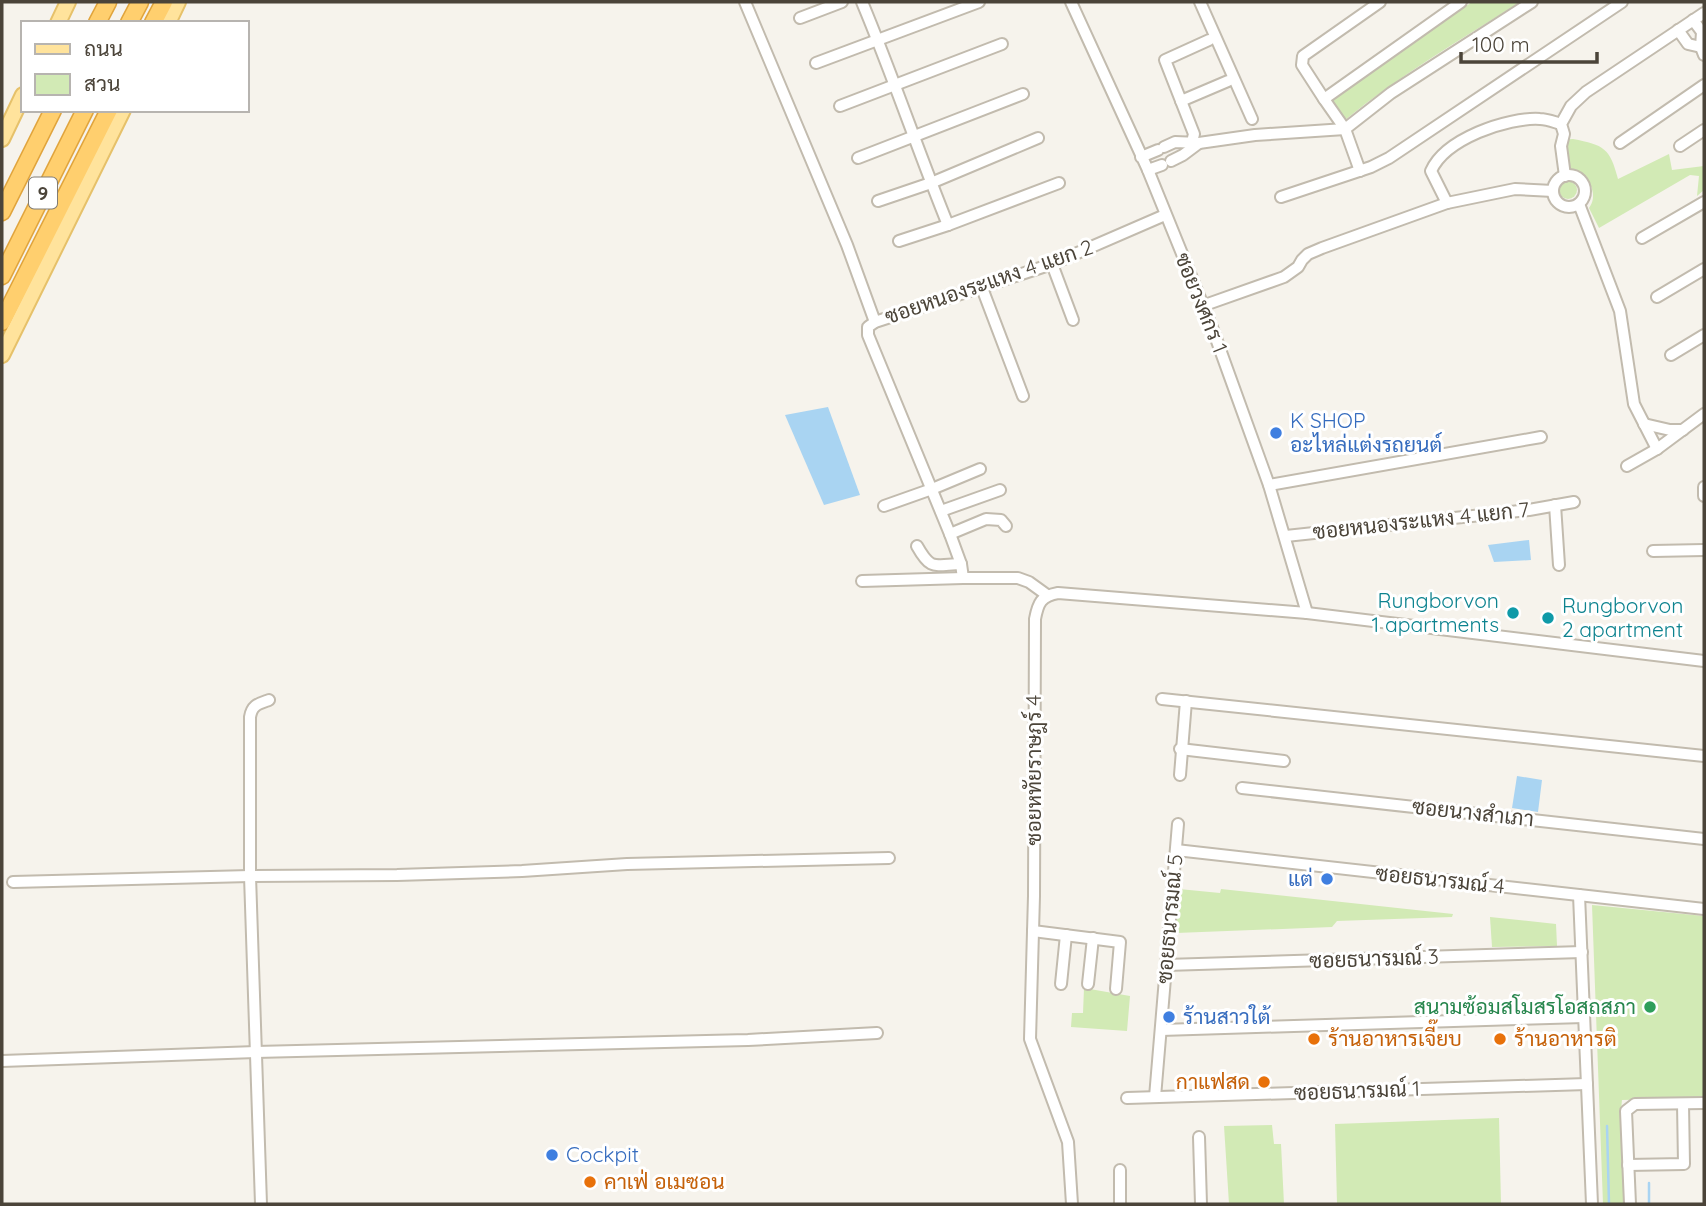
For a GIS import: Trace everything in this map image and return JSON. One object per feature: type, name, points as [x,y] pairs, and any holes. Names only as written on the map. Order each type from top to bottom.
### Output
[{"type":"highway","points":[[98,21],[108,2]]},
{"type":"highway","points":[[130,21],[139,2]]},
{"type":"highway","points":[[154,21],[163,2]]},
{"type":"highway","name":"9","points":[[2,212],[52,112]]},
{"type":"highway","name":"9","points":[[4,271],[84,112]]},
{"type":"highway","points":[[2,322],[108,112]]},
{"type":"highway","points":[[4,271],[66,195]]},
{"type":"main road","points":[[59,21],[68,2]]},
{"type":"main road","points":[[169,21],[178,2]]},
{"type":"main road","points":[[2,139],[21,99]]},
{"type":"main road","points":[[2,355],[122,112]]},
{"type":"street","points":[[745,2],[842,234],[875,322]]},
{"type":"street","points":[[800,18],[842,2]]},
{"type":"street","points":[[862,2],[948,225]]},
{"type":"street","points":[[816,63],[979,2]]},
{"type":"street","name":"ซอยวงศกร 1","points":[[1071,2],[1148,170],[1202,306],[1269,485],[1307,613]]},
{"type":"street","points":[[1200,2],[1252,119]]},
{"type":"street","points":[[1360,171],[1345,129],[1302,65],[1303,56],[1380,2]]},
{"type":"street","points":[[1324,99],[1461,2]]},
{"type":"street","points":[[1141,157],[1175,142],[1345,129],[1391,93],[1532,2]]},
{"type":"street","points":[[1281,197],[1360,171],[1389,158],[1622,2]]},
{"type":"street","points":[[1565,176],[1561,146],[1564,134],[1561,124],[1571,106],[1586,92],[1704,13]]},
{"type":"street","points":[[1678,30],[1688,44],[1702,51],[1702,32],[1693,20]]},
{"type":"street","points":[[1148,170],[1183,155],[1195,142],[1165,60],[1209,40]]},
{"type":"street","points":[[840,106],[1002,44]]},
{"type":"street","points":[[1181,101],[1228,81]]},
{"type":"street","points":[[1620,144],[1704,85]]},
{"type":"street","points":[[858,158],[1023,94]]},
{"type":"street","points":[[1447,203],[1431,171],[1436,160],[1450,150],[1492,126],[1513,121],[1541,119],[1561,124]]},
{"type":"street","points":[[1680,146],[1704,130]]},
{"type":"street","points":[[878,201],[930,183],[1038,138]]},
{"type":"street","points":[[1565,176],[1576,177],[1583,185],[1584,195],[1579,204],[1564,206],[1556,201],[1553,191],[1556,182],[1565,176]]},
{"type":"street","points":[[900,241],[1059,183]]},
{"type":"street","points":[[1202,306],[1284,277],[1293,272],[1308,254],[1322,248],[1447,203],[1515,189],[1553,191]]},
{"type":"street","points":[[1642,238],[1704,202]]},
{"type":"street","points":[[1579,204],[1620,310],[1634,404],[1657,449]]},
{"type":"street","name":"ซอยหนองระแหง 4 แยก 2","points":[[963,578],[950,534],[867,327],[875,322],[1052,264],[1165,215]]},
{"type":"street","points":[[1052,264],[1073,320]]},
{"type":"street","points":[[1657,297],[1704,269]]},
{"type":"street","points":[[982,288],[1023,396]]},
{"type":"street","points":[[1671,355],[1704,335]]},
{"type":"street","points":[[1628,466],[1657,449],[1704,414]]},
{"type":"street","points":[[1644,424],[1683,430]]},
{"type":"street","points":[[1269,485],[1541,437]]},
{"type":"street","points":[[884,506],[980,469]]},
{"type":"street","points":[[1704,487],[1704,496]]},
{"type":"street","points":[[941,511],[1000,489]]},
{"type":"street","name":"ซอยหนองระแหง 4 แยก 7","points":[[1286,536],[1574,502]]},
{"type":"street","name":"ซอยหนองระแหง 4 แยก 7","points":[[1555,505],[1559,565]]},
{"type":"street","points":[[950,534],[986,519],[1001,520],[1006,526]]},
{"type":"street","points":[[917,546],[931,565],[961,564]]},
{"type":"street","points":[[1653,551],[1704,550]]},
{"type":"street","points":[[862,581],[1018,578],[1029,582],[1047,595],[1058,593],[1307,613],[1704,662]]},
{"type":"street","name":"ซอยหทัยราษฎร์ 4","points":[[1047,595],[1041,599],[1035,619],[1030,1040],[1068,1142],[1072,1204]]},
{"type":"street","points":[[1162,699],[1704,756]]},
{"type":"street","points":[[261,1204],[250,876],[250,717],[251,709],[256,704],[269,700]]},
{"type":"street","points":[[1180,775],[1180,749],[1186,701]]},
{"type":"street","points":[[1180,749],[1284,761]]},
{"type":"street","name":"ซอยนางสำเภา","points":[[1242,788],[1704,839]]},
{"type":"street","name":"ซอยธนารมณ์ 5","points":[[1155,1097],[1178,824]]},
{"type":"street","name":"ซอยธนารมณ์ 4","points":[[1176,850],[1704,909]]},
{"type":"street","points":[[13,882],[411,875],[641,864],[889,858]]},
{"type":"street","points":[[1579,895],[1592,1204]]},
{"type":"street","points":[[1033,932],[1120,942],[1116,989]]},
{"type":"street","points":[[1061,984],[1066,935]]},
{"type":"street","points":[[1088,984],[1093,938]]},
{"type":"street","name":"ซอยธนารมณ์ 3","points":[[1166,965],[1582,952]]},
{"type":"street","points":[[1161,1030],[1584,1017]]},
{"type":"street","points":[[2,1061],[748,1040],[877,1033]]},
{"type":"street","name":"ซอยธนารมณ์ 1","points":[[1127,1098],[1587,1084]]},
{"type":"street","points":[[1630,1204],[1626,1111],[1635,1104],[1704,1103]]},
{"type":"street","points":[[1628,1165],[1684,1164],[1683,1104]]},
{"type":"street","points":[[1199,1137],[1202,1204]]},
{"type":"street","points":[[1120,1170],[1121,1204]]},
{"type":"green space","points":[[1472,2],[1520,2],[1409,73],[1345,120],[1328,99]]},
{"type":"green space","points":[[1573,139],[1592,143],[1604,150],[1612,161],[1618,179],[1669,154],[1672,170],[1704,166],[1704,190],[1697,196],[1699,176],[1690,175],[1599,228],[1589,208],[1593,196],[1586,176],[1562,172],[1558,140]]},
{"type":"green space","points":[[1568,181],[1574,184],[1577,190],[1574,196],[1568,199],[1562,196],[1559,190],[1562,184]]},
{"type":"green space","points":[[1179,889],[1220,893],[1221,889],[1453,914],[1452,917],[1337,921],[1332,927],[1176,933]]},
{"type":"green space","name":"สนามซ้อมสโมสรโอสถสภา","points":[[1592,905],[1704,916],[1704,1098],[1622,1100],[1630,1204],[1603,1204]]},
{"type":"green space","points":[[1490,917],[1556,924],[1557,946],[1492,947]]},
{"type":"green space","points":[[1084,988],[1130,996],[1127,1031],[1071,1027],[1072,1013],[1083,1013]]},
{"type":"green space","points":[[1499,1118],[1501,1204],[1337,1204],[1335,1124]]},
{"type":"green space","points":[[1272,1125],[1274,1144],[1281,1144],[1284,1204],[1229,1204],[1224,1126]]},
{"type":"water","points":[[828,407],[860,495],[824,505],[785,415]]},
{"type":"water","points":[[1529,540],[1531,560],[1494,562],[1488,545]]},
{"type":"water","points":[[1517,776],[1542,780],[1538,812],[1512,808]]},
{"type":"waterway","points":[[1607,1126],[1609,1204]]},
{"type":"waterway","points":[[1649,1183],[1649,1204]]},
{"type":"place","name":"K SHOP อะไหล่แต่งรถยนต์","points":[[1276,433]]},
{"type":"place","name":"Rungborvon 1 apartments","points":[[1513,613]]},
{"type":"place","name":"Rungborvon 2 apartment","points":[[1548,618]]},
{"type":"place","name":"แต่","points":[[1327,879]]},
{"type":"place","name":"สนามซ้อมสโมสรโอสถสภา","points":[[1650,1007]]},
{"type":"place","name":"ร้านสาวใต้","points":[[1169,1017]]},
{"type":"place","name":"ร้านอาหารเจี๊ยบ","points":[[1314,1039]]},
{"type":"place","name":"ร้านอาหารติ","points":[[1500,1039]]},
{"type":"place","name":"กาแฟสด","points":[[1264,1082]]},
{"type":"place","name":"Cockpit","points":[[552,1155]]},
{"type":"place","name":"คาเฟ่ อเมซอน","points":[[590,1182]]}]
